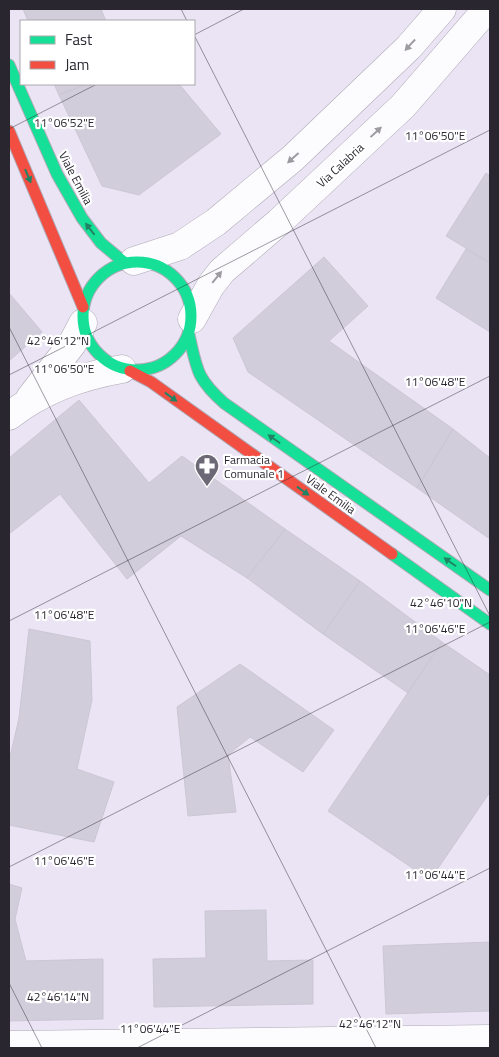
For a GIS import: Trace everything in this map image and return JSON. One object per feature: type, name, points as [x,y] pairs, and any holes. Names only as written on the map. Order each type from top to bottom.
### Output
[{"type":"street","points":[[18,410],[72,344],[94,283],[102,274],[113,267],[180,246],[216,222],[293,158],[408,47],[442,9]]},
{"type":"street","name":"Via Calabria","points":[[190,327],[211,285],[222,271],[279,222],[403,106],[487,9]]},
{"type":"street","name":"Viale Emilia","points":[[9,65],[57,174],[82,218],[101,243],[129,262],[149,263],[163,268],[176,277],[185,289],[190,304],[190,327],[197,370],[206,385],[216,396],[235,412],[490,590]]},
{"type":"street","name":"Viale Emilia","points":[[9,131],[83,315],[87,338],[95,352],[107,362],[151,382],[490,624]]},
{"type":"street","points":[[18,410],[61,386],[89,376],[126,370],[145,371],[159,367],[172,359],[182,348],[190,327]]},
{"type":"street","points":[[9,1045],[403,1045],[490,1039]]},
{"type":"building","points":[[23,9],[101,9],[106,20],[28,20]]},
{"type":"building","points":[[54,85],[84,85],[59,95]]},
{"type":"building","points":[[84,85],[180,85],[221,134],[139,195],[102,186],[59,95]]},
{"type":"building","points":[[486,173],[490,176],[490,263],[446,236]]},
{"type":"building","points":[[466,249],[490,263],[490,332],[436,298]]},
{"type":"building","points":[[324,257],[368,306],[329,341],[453,429],[417,488],[248,372],[233,338]]},
{"type":"building","points":[[9,293],[42,332],[9,361]]},
{"type":"building","points":[[79,400],[149,483],[182,456],[285,529],[247,578],[181,536],[127,579],[60,494],[9,534],[9,458]]},
{"type":"building","points":[[453,429],[490,458],[490,539],[417,488]]},
{"type":"building","points":[[285,529],[360,581],[323,634],[247,578]]},
{"type":"building","points":[[360,581],[442,642],[408,693],[323,634]]},
{"type":"building","points":[[29,629],[90,641],[92,700],[77,769],[114,782],[94,842],[9,825],[9,761],[19,718]]},
{"type":"building","points":[[442,642],[490,675],[490,792],[430,880],[328,811]]},
{"type":"building","points":[[240,664],[334,730],[303,772],[250,737],[228,755],[236,812],[188,816],[177,707]]},
{"type":"building","points":[[9,884],[22,888],[15,919],[26,961],[103,959],[103,1019],[9,1021]]},
{"type":"building","points":[[266,910],[267,961],[313,960],[313,1004],[154,1007],[153,959],[206,958],[205,911]]},
{"type":"building","points":[[490,942],[490,1011],[386,1014],[383,946]]},
{"type":"traffic: fast","points":[[9,65],[57,174],[82,218],[101,243],[125,263]]},
{"type":"traffic: fast","points":[[137,262],[158,266],[176,277],[187,295],[191,316],[187,337],[176,355],[158,366],[137,370],[116,366],[98,355],[87,337],[83,316],[87,295],[98,277],[116,266],[137,262]]},
{"type":"traffic: fast","points":[[189,335],[199,372],[208,387],[224,403],[490,590]]},
{"type":"traffic: fast","points":[[392,554],[490,624]]},
{"type":"traffic: jam","points":[[9,131],[83,307]]},
{"type":"traffic: jam","points":[[130,371],[151,382],[392,554]]},
{"type":"place","name":"Farmacia Comunale 1","points":[[207,487]]}]
